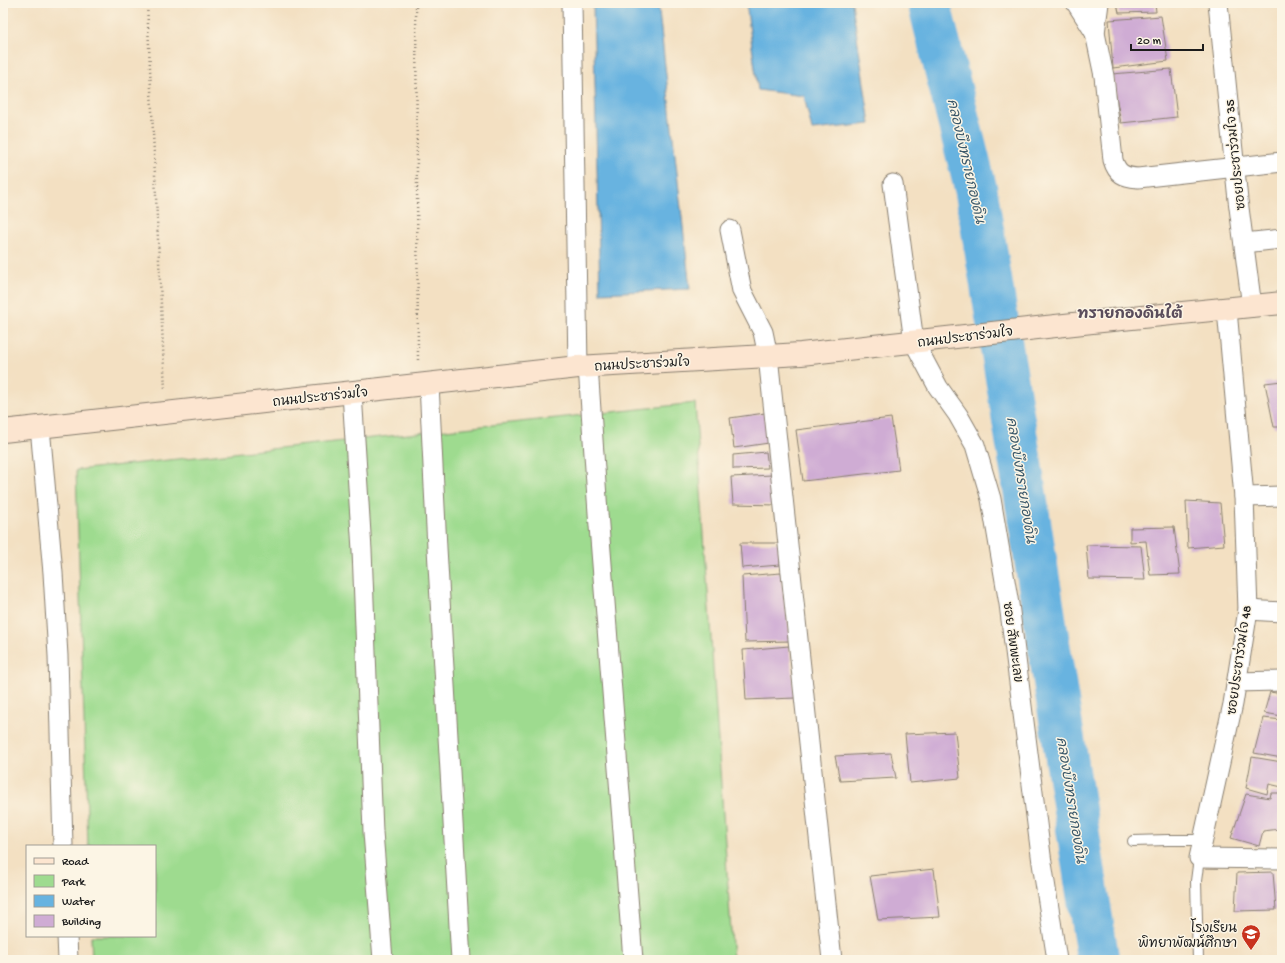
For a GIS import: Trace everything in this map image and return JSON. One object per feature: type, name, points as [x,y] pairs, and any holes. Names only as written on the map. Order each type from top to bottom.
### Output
[{"type":"main road","name":"ถนนประชาร่วมใจ","points":[[3,431],[583,367],[801,354],[1092,322],[1282,304]]},
{"type":"street","points":[[572,3],[583,367],[598,513],[633,960]]},
{"type":"street","points":[[1076,3],[1095,33]]},
{"type":"street","points":[[1099,3],[1095,33],[1104,76],[1116,169],[1129,177],[1138,178],[1282,162]]},
{"type":"street","name":"ซอยประชาร่วมใจ 35","points":[[1218,3],[1252,307]]},
{"type":"street","points":[[893,184],[914,342]]},
{"type":"street","points":[[730,230],[742,291],[763,332],[768,356],[832,960]]},
{"type":"street","points":[[1244,243],[1282,239]]},
{"type":"street","name":"ซอยประชาร่วมใจ 48","points":[[1201,849],[1232,711],[1248,610],[1244,498],[1227,310]]},
{"type":"street","name":"ซอย สัพพะเลข","points":[[914,342],[938,387],[958,415],[975,446],[991,499],[1009,604],[1042,863],[1057,960]]},
{"type":"street","points":[[423,384],[436,548],[461,960]]},
{"type":"street","points":[[352,392],[362,550],[373,832],[383,960]]},
{"type":"street","points":[[40,427],[53,573],[57,641],[63,845]]},
{"type":"street","points":[[1244,498],[1282,496]]},
{"type":"street","points":[[1248,610],[1282,612]]},
{"type":"street","points":[[1236,682],[1282,681]]},
{"type":"street","points":[[1201,849],[1282,859]]},
{"type":"street","points":[[67,937],[68,960]]},
{"type":"lane","points":[[1133,841],[1168,840],[1201,849]]},
{"type":"lane","name":"ซอยประชาร่วมใจ 48","points":[[1198,960],[1196,881],[1201,849]]},
{"type":"path","points":[[147,3],[166,413]]},
{"type":"path","points":[[416,3],[423,384]]},
{"type":"green space","points":[[695,403],[733,960],[92,960],[91,937],[156,937],[156,845],[88,845],[76,470]]},
{"type":"water","points":[[593,3],[658,3],[690,289],[600,293]]},
{"type":"water","points":[[746,3],[852,3],[870,124],[812,130],[804,96],[758,90]]},
{"type":"building","points":[[1117,3],[1155,3],[1156,12],[1119,13]]},
{"type":"building","points":[[1161,16],[1168,61],[1113,68],[1109,20]]},
{"type":"building","points":[[1171,69],[1177,117],[1121,123],[1112,74]]},
{"type":"building","points":[[1282,381],[1282,427],[1274,427],[1265,383]]},
{"type":"building","points":[[765,413],[769,443],[734,448],[730,418]]},
{"type":"building","points":[[891,418],[899,470],[803,481],[796,430]]},
{"type":"building","points":[[766,452],[768,468],[733,469],[733,455]]},
{"type":"building","points":[[772,475],[777,505],[733,504],[731,477]]},
{"type":"building","points":[[1186,501],[1220,503],[1224,545],[1188,548]]},
{"type":"building","points":[[1174,527],[1180,574],[1150,575],[1146,541],[1130,542],[1130,528]]},
{"type":"building","points":[[740,543],[779,543],[780,565],[742,568]]},
{"type":"building","points":[[1086,545],[1141,546],[1145,580],[1089,579]]},
{"type":"building","points":[[781,573],[791,641],[745,642],[742,576]]},
{"type":"building","points":[[789,646],[795,698],[746,700],[743,650]]},
{"type":"building","points":[[1270,692],[1282,694],[1282,716],[1264,713]]},
{"type":"building","points":[[1263,718],[1282,720],[1282,758],[1254,753]]},
{"type":"building","points":[[955,732],[960,778],[910,783],[905,734]]},
{"type":"building","points":[[891,753],[896,778],[840,781],[835,756]]},
{"type":"building","points":[[1252,757],[1282,762],[1282,787],[1269,784],[1267,794],[1246,788]]},
{"type":"building","points":[[1271,793],[1282,793],[1282,834],[1280,829],[1263,831],[1259,846],[1231,838],[1246,794],[1270,798]]},
{"type":"building","points":[[934,869],[940,917],[878,920],[870,876]]},
{"type":"building","points":[[1273,872],[1276,910],[1235,911],[1237,873]]},
{"type":"waterway","name":"คลองบึงทรายกองดิน","points":[[929,3],[976,190],[1098,960]]},
{"type":"place","name":"โรงเรียน พิทยาพัฒน์ศึกษา","points":[[1251,951]]},
{"type":"district","name":"ทรายกองดินใต้","points":[[1130,313]]}]
